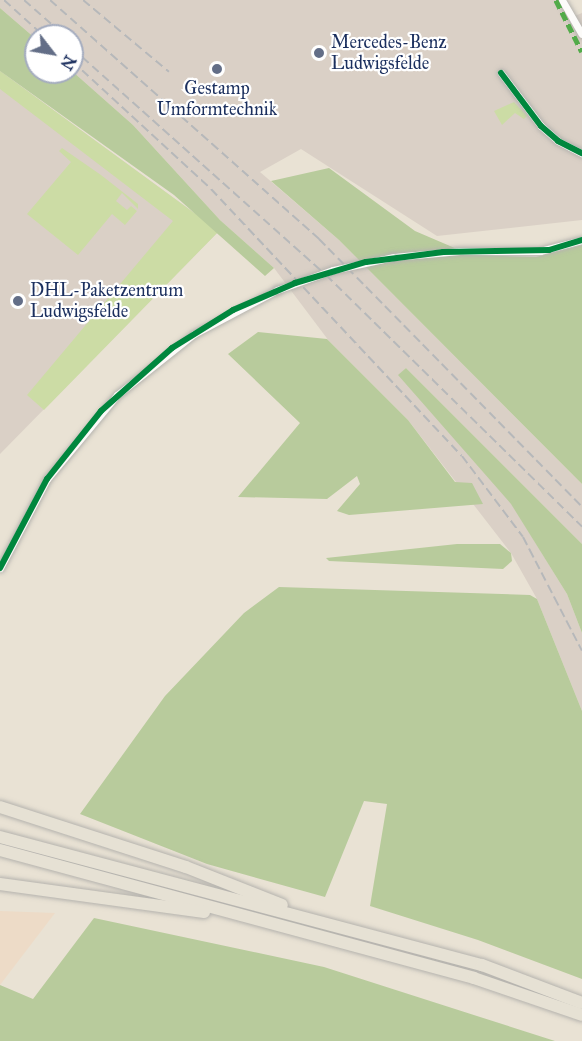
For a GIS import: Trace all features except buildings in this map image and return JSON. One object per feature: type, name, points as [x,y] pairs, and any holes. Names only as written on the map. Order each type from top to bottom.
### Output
[{"type":"highway","points":[[0,807],[186,867],[262,895],[299,914]]},
{"type":"highway","points":[[0,837],[299,914],[482,965],[582,1003]]},
{"type":"highway","points":[[0,850],[484,981],[582,1015]]},
{"type":"highway","points":[[0,884],[271,922]]},
{"type":"street","points":[[562,0],[582,34]]},
{"type":"street","points":[[501,73],[541,126],[558,141],[582,153]]},
{"type":"street","points":[[0,568],[47,479],[117,395],[194,334],[277,290],[333,270],[393,257],[460,251],[540,251],[582,240]]},
{"type":"shaded area","points":[[0,0],[562,0],[572,17],[582,13],[582,220],[437,236],[301,149],[260,172],[339,240],[582,484],[582,544],[406,368],[399,375],[511,503],[567,594],[582,633],[582,711],[537,599],[511,553],[408,420],[329,341],[274,268],[220,220],[133,125],[84,82],[84,24],[24,24],[24,29],[0,8]]},
{"type":"shaded area","points":[[0,71],[219,231],[0,454]]},
{"type":"shaded area","points":[[0,911],[55,913],[0,985]]},
{"type":"green space","points":[[0,8],[24,29],[24,84],[84,84],[84,82],[133,125],[220,220],[274,268],[265,276],[174,195],[0,71]]},
{"type":"green space","points":[[0,71],[219,231],[44,410],[27,395],[173,221],[0,89]]},
{"type":"green space","points":[[514,102],[527,116],[524,119],[515,113],[502,125],[494,111]]},
{"type":"green space","points":[[62,148],[138,204],[138,209],[122,193],[116,201],[127,210],[131,206],[137,211],[125,225],[112,214],[78,255],[27,214],[71,162],[59,151]]},
{"type":"green space","points":[[329,168],[415,231],[471,255],[536,257],[582,245],[582,484],[339,240],[271,181]]},
{"type":"green space","points":[[258,332],[327,339],[408,420],[455,482],[472,483],[483,504],[349,515],[337,511],[360,484],[357,476],[327,499],[238,497],[300,423],[228,354]]},
{"type":"green space","points":[[406,368],[582,544],[582,633],[567,594],[511,504],[398,375]]},
{"type":"green space","points":[[457,544],[500,544],[511,553],[512,561],[503,569],[329,561],[326,558]]},
{"type":"green space","points":[[279,587],[530,595],[537,599],[582,711],[582,979],[478,940],[370,906],[387,804],[364,801],[325,897],[207,864],[80,814],[165,696],[244,613]]},
{"type":"green space","points":[[94,918],[324,967],[555,1041],[0,1041],[0,985],[33,999]]},
{"type":"railway","points":[[4,0],[31,24]]},
{"type":"railway","points":[[24,0],[51,24]]},
{"type":"railway","points":[[50,0],[319,239],[582,507]]},
{"type":"railway","points":[[83,0],[169,72]]},
{"type":"railway","points":[[84,59],[326,275],[582,527]]},
{"type":"railway","points":[[84,72],[211,189],[462,456],[523,537],[582,651]]},
{"type":"marked path","points":[[556,0],[582,52]]},
{"type":"cycle path","points":[[501,73],[541,126],[558,141],[582,153]]},
{"type":"cycle path","points":[[0,568],[47,479],[101,411],[172,348],[233,310],[295,283],[366,262],[443,252],[549,250],[582,240]]},
{"type":"place","name":"Mercedes-Benz Ludwigsfelde","points":[[319,53]]},
{"type":"place","name":"Gestamp Umformtechnik","points":[[217,69]]},
{"type":"place","name":"DHL-Paketzentrum Ludwigsfelde","points":[[18,301]]}]
